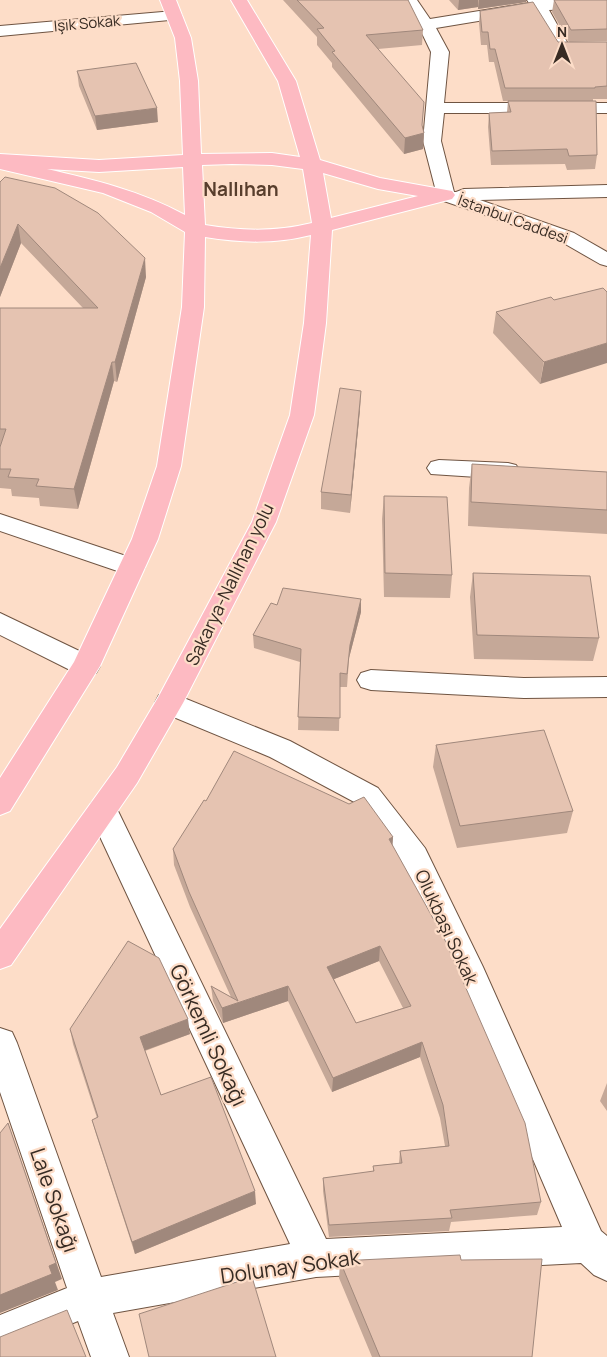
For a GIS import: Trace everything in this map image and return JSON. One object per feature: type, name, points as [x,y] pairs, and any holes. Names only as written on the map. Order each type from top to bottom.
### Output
[{"type":"main road","name":"Sakarya-Nallıhan yolu","points":[[0,955],[103,811],[127,775],[169,703],[264,522],[302,415],[315,324],[322,225],[312,164],[287,81],[239,0]]},
{"type":"main road","points":[[0,803],[86,666],[144,539],[169,466],[193,307],[195,229],[194,162],[189,81],[183,38],[171,8]]},
{"type":"main road","points":[[0,161],[99,166],[251,158],[312,164],[378,183],[444,195]]},
{"type":"main road","points":[[0,161],[109,189],[158,208],[195,229],[230,235],[262,237],[288,235],[444,195]]},
{"type":"street","points":[[409,0],[426,25],[440,52],[432,141],[444,195],[607,191]]},
{"type":"street","points":[[426,25],[537,3],[607,2]]},
{"type":"street","points":[[537,3],[562,49],[607,48]]},
{"type":"street","name":"Işık Sokak","points":[[0,31],[171,8]]},
{"type":"street","points":[[435,108],[607,108]]},
{"type":"street","name":"İstanbul Caddesi","points":[[444,195],[567,237],[607,260]]},
{"type":"street","points":[[439,468],[528,472]]},
{"type":"street","points":[[0,522],[132,567]]},
{"type":"street","points":[[0,623],[86,666]]},
{"type":"street","points":[[371,680],[524,688],[607,687]]},
{"type":"street","name":"Olukbaşı Sokak","points":[[169,703],[280,749],[368,796],[414,857],[471,976],[597,1253]]},
{"type":"street","name":"Görkemli Sokağı","points":[[103,811],[316,1258]]},
{"type":"street","name":"Lale Sokağı","points":[[0,1043],[110,1357]]},
{"type":"street","name":"Dolunay Sokak","points":[[0,1334],[89,1298],[316,1258],[597,1253]]},
{"type":"building","points":[[297,0],[408,0],[423,30],[366,35],[424,102],[422,125],[424,133],[405,138],[332,52],[335,51],[317,29],[324,28]]},
{"type":"building","points":[[554,0],[607,0],[607,29],[571,30]]},
{"type":"building","points":[[533,2],[558,42],[607,42],[607,86],[595,88],[505,88],[495,49],[490,49],[488,32],[482,32],[480,11]]},
{"type":"building","points":[[136,63],[157,108],[95,116],[77,71]]},
{"type":"building","points":[[508,101],[596,101],[597,155],[569,156],[567,149],[492,151],[489,113],[511,112]]},
{"type":"building","points":[[5,177],[55,188],[98,213],[145,258],[115,362],[112,362],[74,489],[36,486],[39,479],[8,477],[11,469],[0,469],[0,447],[6,429],[0,429],[0,308],[98,308],[18,224],[0,268],[0,182]]},
{"type":"building","points":[[603,288],[607,292],[607,343],[544,362],[496,312],[551,297],[554,300]]},
{"type":"building","points":[[340,388],[361,391],[351,495],[321,492]]},
{"type":"building","points":[[472,464],[607,472],[607,510],[471,502]]},
{"type":"building","points":[[384,496],[447,497],[452,575],[385,573]]},
{"type":"building","points":[[473,573],[590,576],[599,638],[477,635]]},
{"type":"building","points":[[283,588],[361,599],[350,645],[347,674],[340,673],[340,718],[298,717],[301,649],[253,635],[271,603],[277,605]]},
{"type":"building","points":[[544,730],[573,811],[460,826],[436,745]]},
{"type":"building","points":[[234,751],[349,804],[364,797],[393,837],[389,839],[444,938],[525,1123],[541,1202],[450,1210],[452,1218],[329,1225],[323,1178],[374,1171],[373,1166],[402,1163],[400,1151],[449,1146],[443,1105],[422,1042],[333,1078],[288,986],[222,1008],[211,986],[238,1001],[189,892],[173,849],[204,800],[206,801]],"holes":[[[380,946],[411,1006],[356,1023],[327,967]]]},
{"type":"building","points":[[128,941],[159,958],[188,1019],[140,1037],[161,1095],[211,1077],[255,1191],[132,1242],[92,1120],[98,1117],[70,1029]]},
{"type":"building","points":[[8,1123],[56,1263],[49,1266],[52,1274],[0,1295],[0,1133]]},
{"type":"building","points":[[460,1255],[461,1260],[542,1259],[532,1357],[380,1357],[340,1261]]},
{"type":"building","points":[[252,1277],[276,1357],[149,1357],[139,1314]]},
{"type":"building","points":[[67,1310],[86,1357],[0,1357],[0,1337]]},
{"type":"district","name":"Nallıhan","points":[[241,189]]}]
